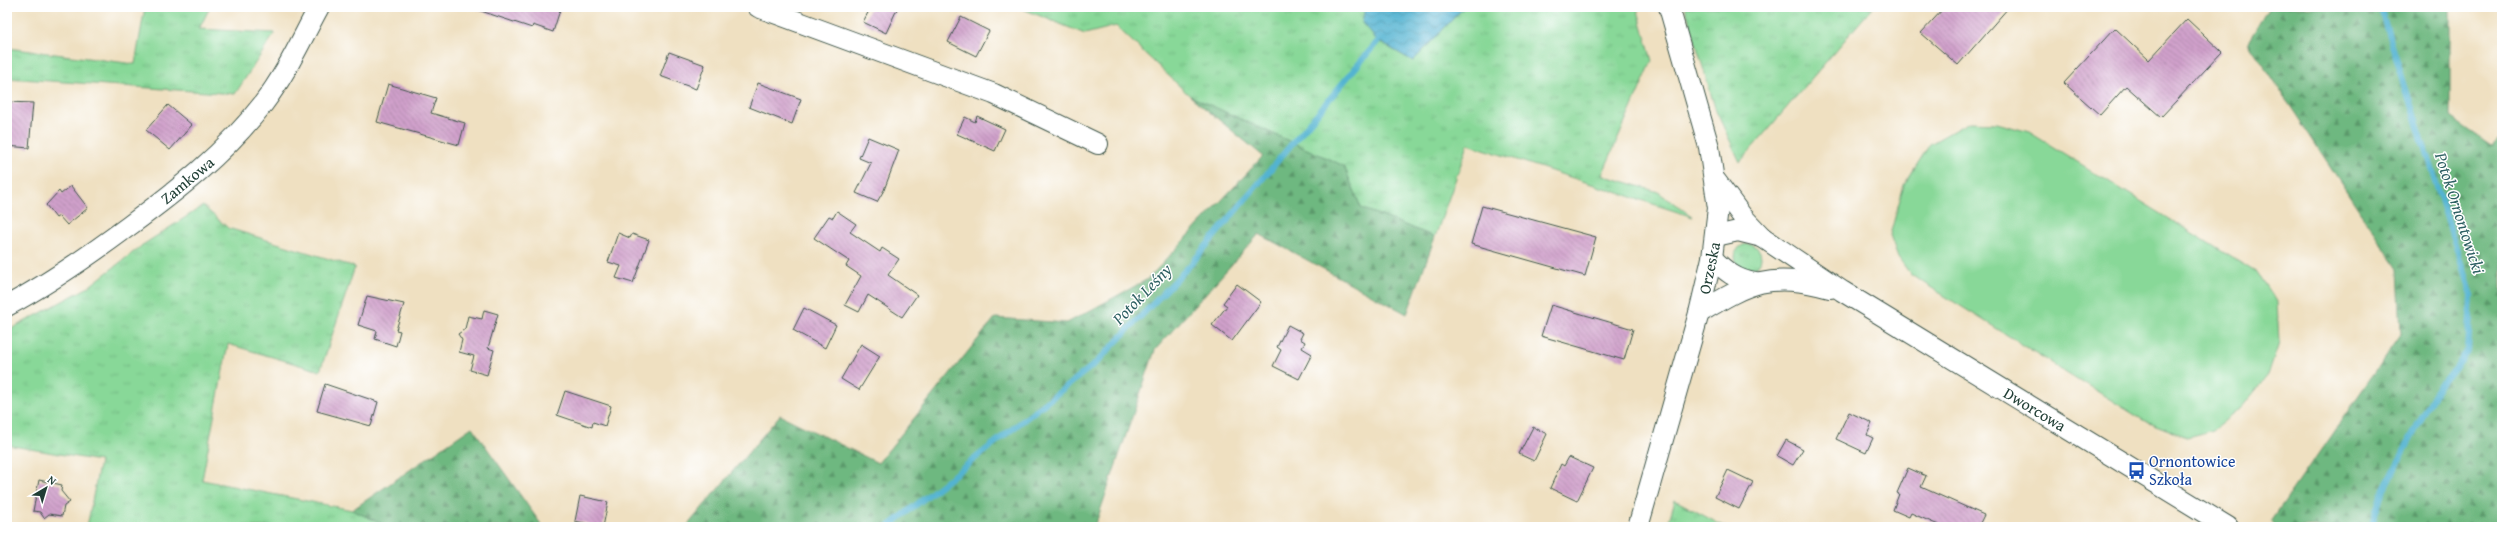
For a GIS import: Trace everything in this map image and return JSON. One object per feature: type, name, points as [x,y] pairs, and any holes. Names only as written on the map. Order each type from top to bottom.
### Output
[{"type":"street","name":"Zamkowa","points":[[7,306],[87,257],[188,181],[226,147],[278,81],[299,47],[319,7]]},
{"type":"street","points":[[758,7],[994,94],[1098,144]]},
{"type":"street","name":"Orzeska","points":[[1638,527],[1699,313],[1716,236],[1718,208],[1716,181],[1710,147],[1669,7]]},
{"type":"street","name":"Dworcowa","points":[[1716,181],[1742,216],[1766,240],[1842,291],[2228,527]]},
{"type":"street","points":[[1712,258],[1728,273],[1744,281],[1758,282],[1774,270],[1777,258],[1766,240],[1738,232],[1716,236]]},
{"type":"street","name":"Dworcowa","points":[[1699,313],[1740,288],[1758,282],[1788,280],[1813,283],[1842,291]]},
{"type":"green space","points":[[145,7],[210,7],[199,29],[275,33],[235,94],[7,78],[7,48],[135,64]]},
{"type":"green space","points":[[1018,7],[1365,7],[1362,23],[1378,41],[1413,61],[1464,7],[1637,7],[1652,61],[1602,175],[1658,192],[1693,217],[1468,144],[1435,237],[1361,208],[1344,166],[1190,96],[1116,26],[1085,34]]},
{"type":"green space","points":[[1685,7],[1873,7],[1740,162],[1716,111]]},
{"type":"green space","points":[[2269,7],[2450,7],[2450,117],[2492,146],[2502,136],[2502,527],[2279,527],[2271,522],[2401,334],[2398,269],[2248,42]]},
{"type":"green space","points":[[1190,96],[1344,166],[1361,208],[1435,237],[1407,314],[1259,234],[1155,350],[1097,520],[1093,527],[686,527],[780,415],[878,463],[995,318],[1067,323],[1148,279],[1263,156]]},
{"type":"green space","points":[[1969,122],[1997,123],[2029,132],[2257,273],[2277,303],[2279,342],[2268,375],[2242,407],[2213,430],[2187,437],[2143,420],[1911,275],[1898,257],[1890,235],[1904,185],[1930,144]]},
{"type":"green space","points":[[203,206],[228,228],[355,267],[320,371],[228,344],[202,480],[352,510],[389,527],[87,527],[100,461],[7,445],[7,331],[87,288],[144,244]]},
{"type":"green space","points":[[1748,244],[1757,248],[1761,257],[1757,266],[1748,270],[1739,266],[1735,257],[1739,248]]},
{"type":"green space","points":[[472,427],[543,527],[389,527],[352,510]]},
{"type":"green space","points":[[1675,500],[1725,527],[1667,527]]},
{"type":"water","points":[[1365,7],[1464,7],[1413,61],[1378,41],[1362,23]]},
{"type":"building","points":[[478,7],[561,7],[553,32],[533,25],[532,28],[478,10]]},
{"type":"building","points":[[871,7],[898,7],[886,33],[863,22]]},
{"type":"building","points":[[1945,7],[2009,7],[1958,65],[1921,33]]},
{"type":"building","points":[[961,17],[989,31],[976,56],[948,42]]},
{"type":"building","points":[[2187,19],[2222,52],[2161,117],[2126,86],[2100,115],[2064,83],[2115,28],[2149,60]]},
{"type":"building","points":[[669,52],[705,65],[696,89],[660,76]]},
{"type":"building","points":[[758,83],[801,99],[792,124],[749,107]]},
{"type":"building","points":[[388,84],[436,98],[431,113],[465,123],[459,145],[377,122]]},
{"type":"building","points":[[7,102],[33,103],[29,148],[7,146]]},
{"type":"building","points":[[168,105],[192,125],[170,150],[146,130]]},
{"type":"building","points":[[977,116],[1005,129],[995,151],[957,134],[965,117],[975,122]]},
{"type":"building","points":[[868,137],[899,150],[884,190],[877,202],[856,193],[871,163],[859,158]]},
{"type":"building","points":[[71,186],[88,208],[67,225],[59,216],[56,218],[46,205],[59,191],[61,194]]},
{"type":"building","points":[[1482,206],[1596,237],[1585,276],[1471,244]]},
{"type":"building","points":[[837,211],[856,224],[850,232],[880,252],[882,248],[899,259],[888,275],[917,295],[902,317],[868,295],[859,312],[845,305],[861,276],[846,266],[849,261],[814,238],[829,216],[833,218]]},
{"type":"building","points":[[618,233],[630,238],[632,234],[649,240],[633,283],[616,278],[621,266],[608,262]]},
{"type":"building","points":[[1237,284],[1261,302],[1232,341],[1212,325],[1227,306],[1223,303]]},
{"type":"building","points":[[367,296],[404,304],[396,330],[400,331],[396,346],[375,339],[377,331],[358,325]]},
{"type":"building","points":[[1551,305],[1633,329],[1624,360],[1541,336]]},
{"type":"building","points":[[804,308],[836,325],[825,348],[793,330]]},
{"type":"building","points":[[484,310],[498,314],[488,348],[494,350],[487,375],[470,370],[474,356],[459,352],[462,340],[458,334],[465,329],[468,316],[482,319]]},
{"type":"building","points":[[1288,325],[1303,333],[1300,339],[1305,342],[1302,348],[1312,354],[1299,379],[1273,366],[1281,350],[1277,347]]},
{"type":"building","points":[[861,344],[880,356],[859,390],[841,379]]},
{"type":"building","points":[[325,384],[378,402],[371,426],[317,411]]},
{"type":"building","points":[[565,391],[611,406],[605,426],[593,422],[592,427],[557,415]]},
{"type":"building","points":[[1849,412],[1872,423],[1867,435],[1873,438],[1866,453],[1836,439]]},
{"type":"building","points":[[1533,427],[1547,434],[1534,461],[1519,454]]},
{"type":"building","points":[[1786,440],[1803,449],[1793,465],[1777,456]]},
{"type":"building","points":[[1569,457],[1593,468],[1577,501],[1550,488],[1561,464],[1564,466]]},
{"type":"building","points":[[1908,468],[1926,476],[1921,487],[1984,515],[1978,527],[1943,527],[1911,513],[1909,517],[1893,510],[1899,494],[1897,493]]},
{"type":"building","points":[[1728,470],[1753,482],[1739,509],[1715,497]]},
{"type":"building","points":[[39,480],[62,485],[61,491],[70,502],[64,506],[62,516],[49,514],[44,518],[40,512],[33,511]]},
{"type":"building","points":[[580,496],[608,502],[603,527],[575,521]]},
{"type":"waterway","name":"Potok Ornontowicki","points":[[2371,527],[2381,495],[2435,393],[2468,352],[2471,295],[2380,7]]},
{"type":"waterway","name":"Potok Leśny","points":[[888,527],[1096,363],[1192,263],[1378,41]]},
{"type":"place","name":"Ornontowice Szkoła","points":[[2136,470]]}]
